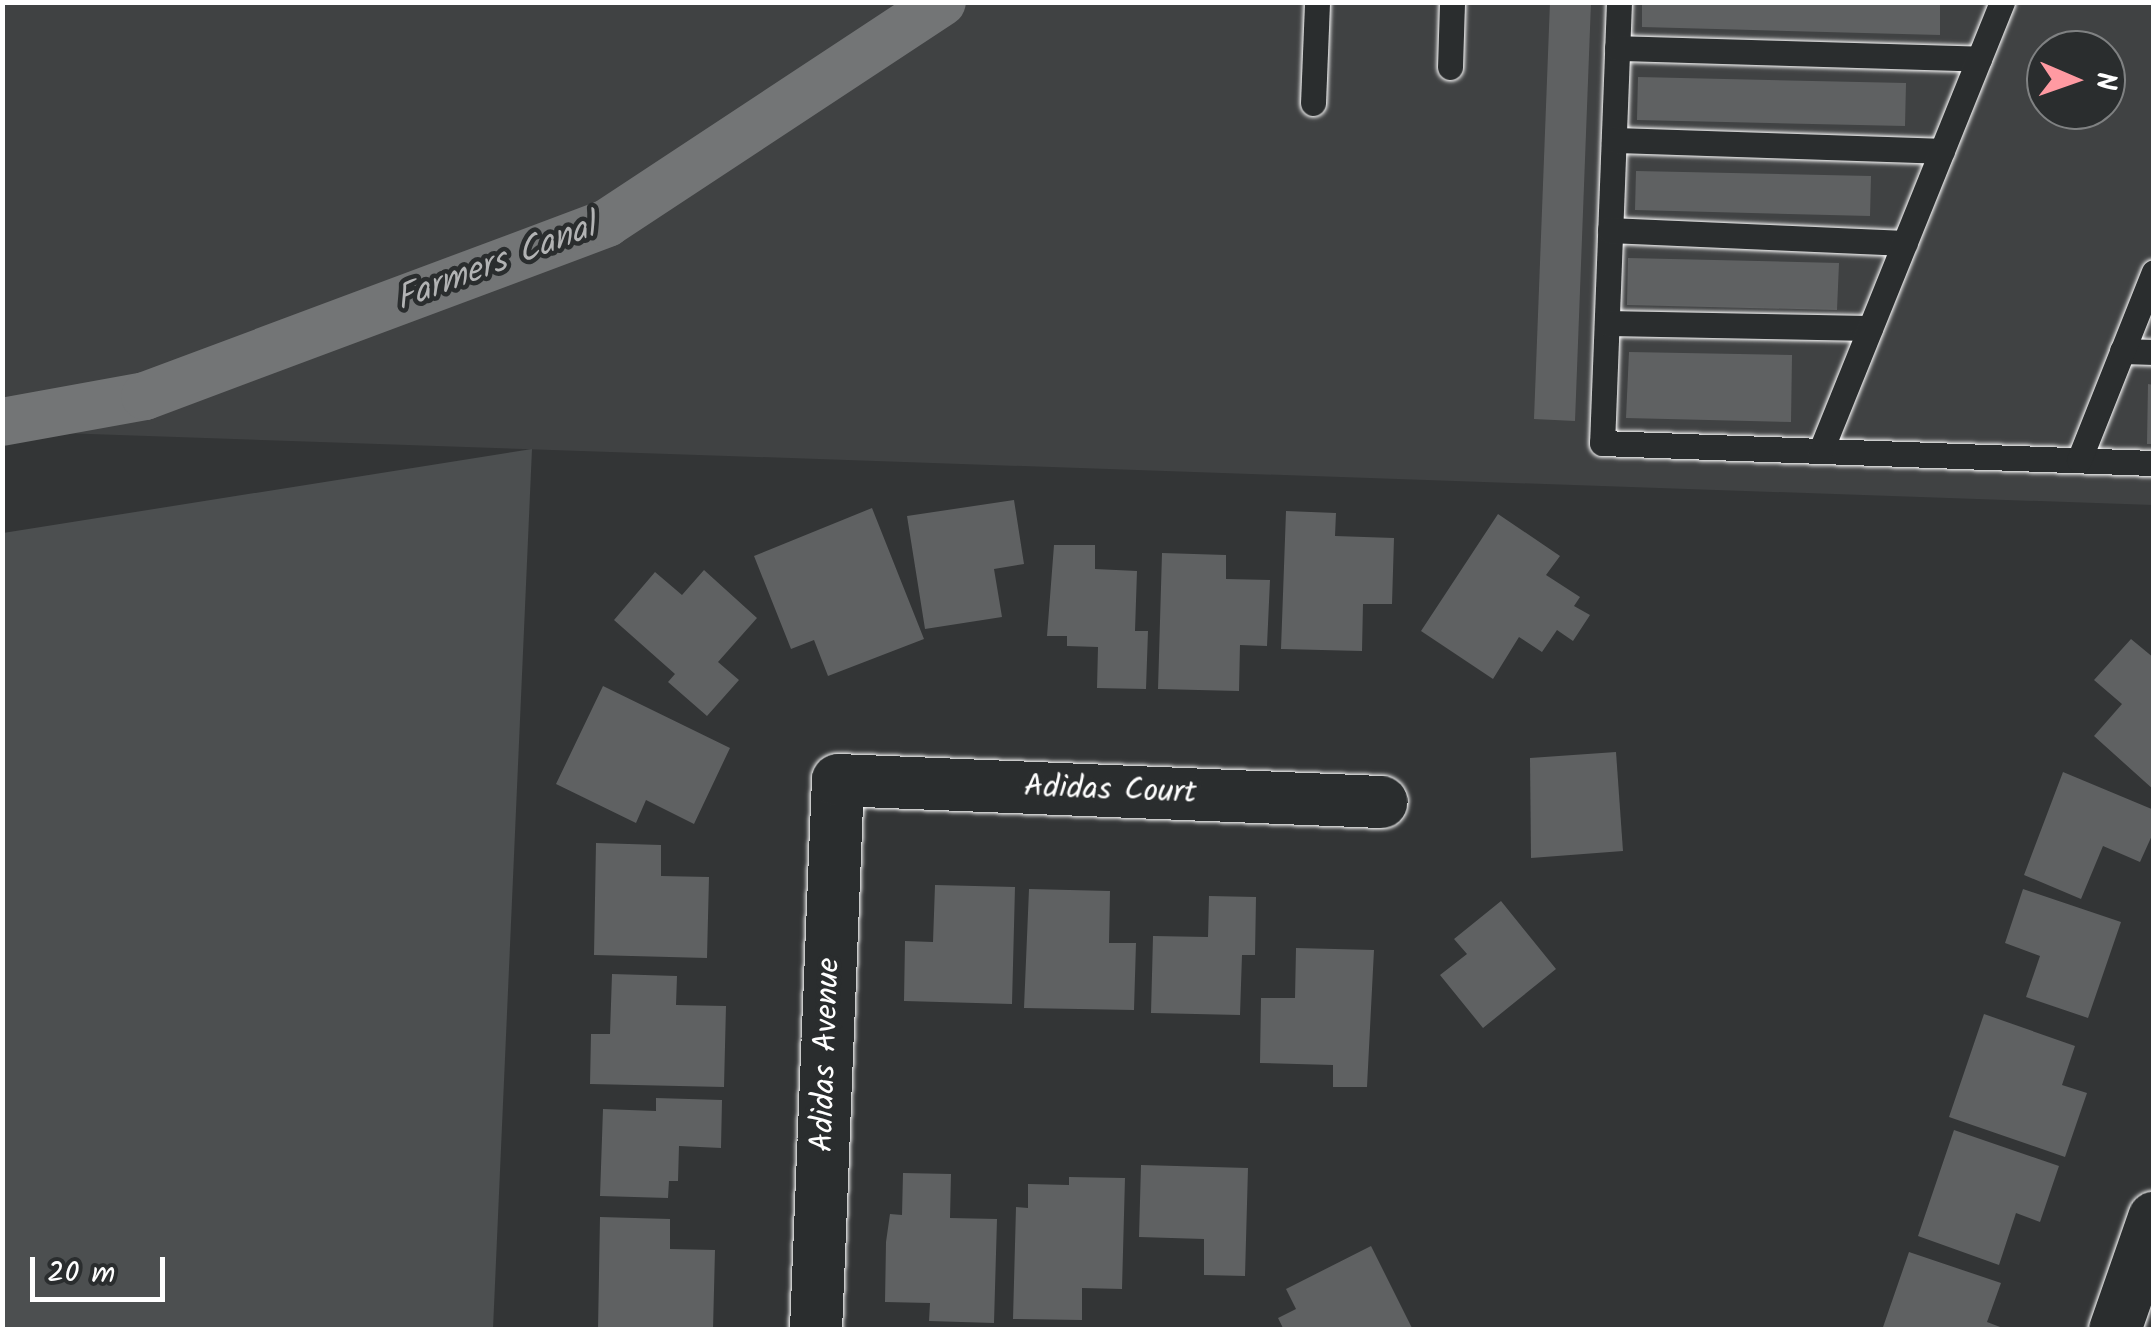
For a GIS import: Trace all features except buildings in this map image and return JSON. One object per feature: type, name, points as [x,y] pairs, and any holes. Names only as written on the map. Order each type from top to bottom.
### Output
[{"type":"street","name":"Adidas Court","points":[[838,780],[1382,802]]},
{"type":"street","name":"Adidas Avenue","points":[[816,1330],[838,780]]},
{"type":"street","points":[[2116,1330],[2154,1218]]},
{"type":"lane","points":[[1313,103],[1317,2]]},
{"type":"lane","points":[[1450,67],[1452,2]]},
{"type":"lane","points":[[1618,2],[1602,442],[2154,463]]},
{"type":"lane","points":[[1821,450],[2002,2]]},
{"type":"lane","points":[[1617,48],[1979,59]]},
{"type":"lane","points":[[1614,140],[1942,150]]},
{"type":"lane","points":[[1610,230],[1904,243]]},
{"type":"lane","points":[[2079,460],[2154,272]]},
{"type":"lane","points":[[1607,323],[1870,328]]},
{"type":"lane","points":[[2122,351],[2154,352]]},
{"type":"shaded area","points":[[3,3],[2153,3],[2153,505],[3,431]]},
{"type":"shaded area","points":[[532,449],[493,1329],[3,1329],[3,533]]},
{"type":"waterway","name":"Farmers Canal","points":[[2,422],[145,396],[607,223],[942,2]]}]
